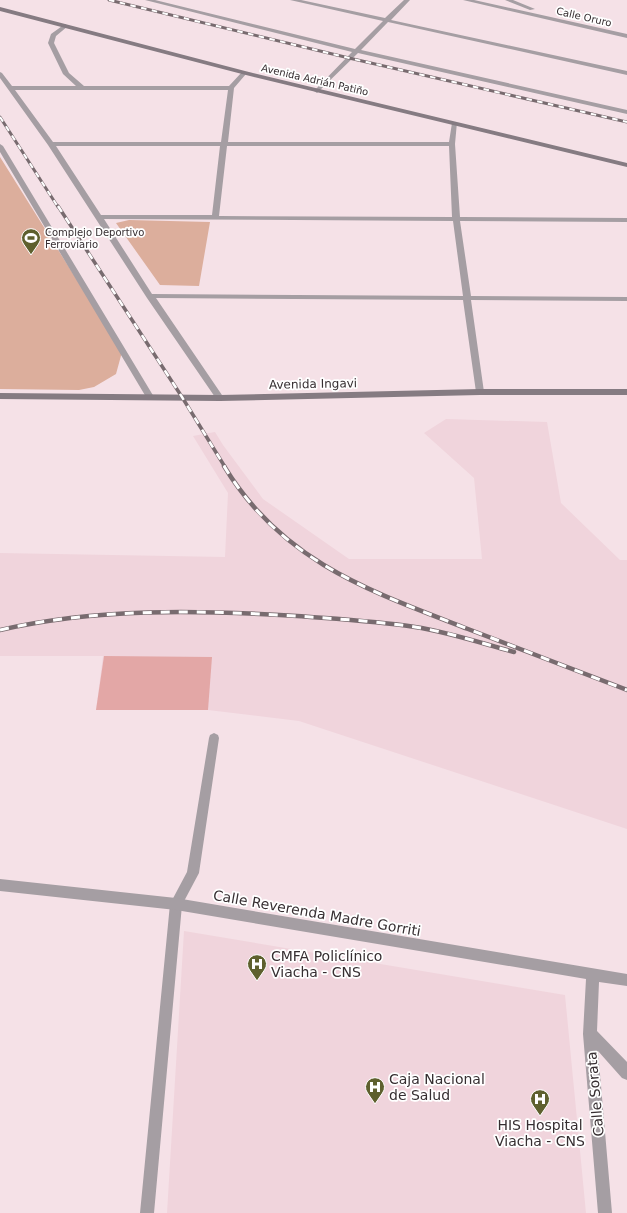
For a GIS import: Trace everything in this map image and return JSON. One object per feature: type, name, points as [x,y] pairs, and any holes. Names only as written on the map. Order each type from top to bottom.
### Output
[{"type":"street","points":[[148,0],[627,112]]},
{"type":"street","points":[[293,0],[627,73]]},
{"type":"street","points":[[317,90],[407,0]]},
{"type":"street","name":"Calle Oruro","points":[[466,0],[627,36]]},
{"type":"street","points":[[508,0],[564,22]]},
{"type":"street","name":"Avenida Adrián Patiño","points":[[0,9],[244,73],[627,165]]},
{"type":"street","points":[[65,26],[53,35],[51,43],[66,74],[82,88]]},
{"type":"street","points":[[215,217],[231,88],[244,73]]},
{"type":"street","points":[[0,74],[51,144],[150,296],[220,398]]},
{"type":"street","points":[[11,88],[231,88]]},
{"type":"street","points":[[455,123],[452,144],[456,218],[480,392]]},
{"type":"street","points":[[51,144],[452,144]]},
{"type":"street","points":[[0,146],[150,397]]},
{"type":"street","points":[[98,216],[627,220]]},
{"type":"street","points":[[150,296],[627,299]]},
{"type":"street","name":"Avenida Ingavi","points":[[0,396],[220,398],[480,392],[627,392]]},
{"type":"street","points":[[147,1213],[176,904],[193,873],[214,738]]},
{"type":"street","name":"Calle Reverenda Madre Gorriti","points":[[0,885],[176,904],[627,980]]},
{"type":"street","name":"Calle Sorata","points":[[593,975],[590,1034],[605,1213]]},
{"type":"street","points":[[590,1034],[627,1073]]},
{"type":"shaded area","name":"Complejo Deportivo Ferroviario","points":[[0,157],[122,352],[116,374],[94,387],[79,390],[0,389]]},
{"type":"shaded area","points":[[129,220],[210,222],[199,286],[160,285],[116,223]]},
{"type":"shaded area","points":[[446,419],[547,422],[561,503],[620,560],[627,560],[627,829],[299,721],[208,710],[96,710],[103,656],[0,656],[0,553],[225,557],[228,493],[193,436],[215,432],[263,499],[349,559],[482,559],[474,478],[424,433]]},
{"type":"shaded area","name":"Caja Nacional de Salud","points":[[184,931],[565,995],[586,1213],[167,1213]]},
{"type":"building","points":[[104,656],[212,657],[208,710],[96,710]]},
{"type":"railway","points":[[109,0],[349,58],[627,122]]},
{"type":"railway","points":[[0,117],[58,207]]},
{"type":"railway","points":[[58,206],[182,397],[225,467]]},
{"type":"railway","points":[[224,466],[247,499],[273,527],[301,550],[331,569],[363,586],[397,601],[627,690]]},
{"type":"railway","points":[[0,630],[37,623],[110,614],[148,612],[260,614],[356,620],[415,627],[452,635],[514,652]]},
{"type":"place","name":"Complejo Deportivo Ferroviario","points":[[31,255]]},
{"type":"place","name":"CMFA Policlínico Viacha - CNS","points":[[257,981]]},
{"type":"place","name":"Caja Nacional de Salud","points":[[375,1104]]},
{"type":"place","name":"HIS Hospital Viacha - CNS","points":[[540,1116]]}]
